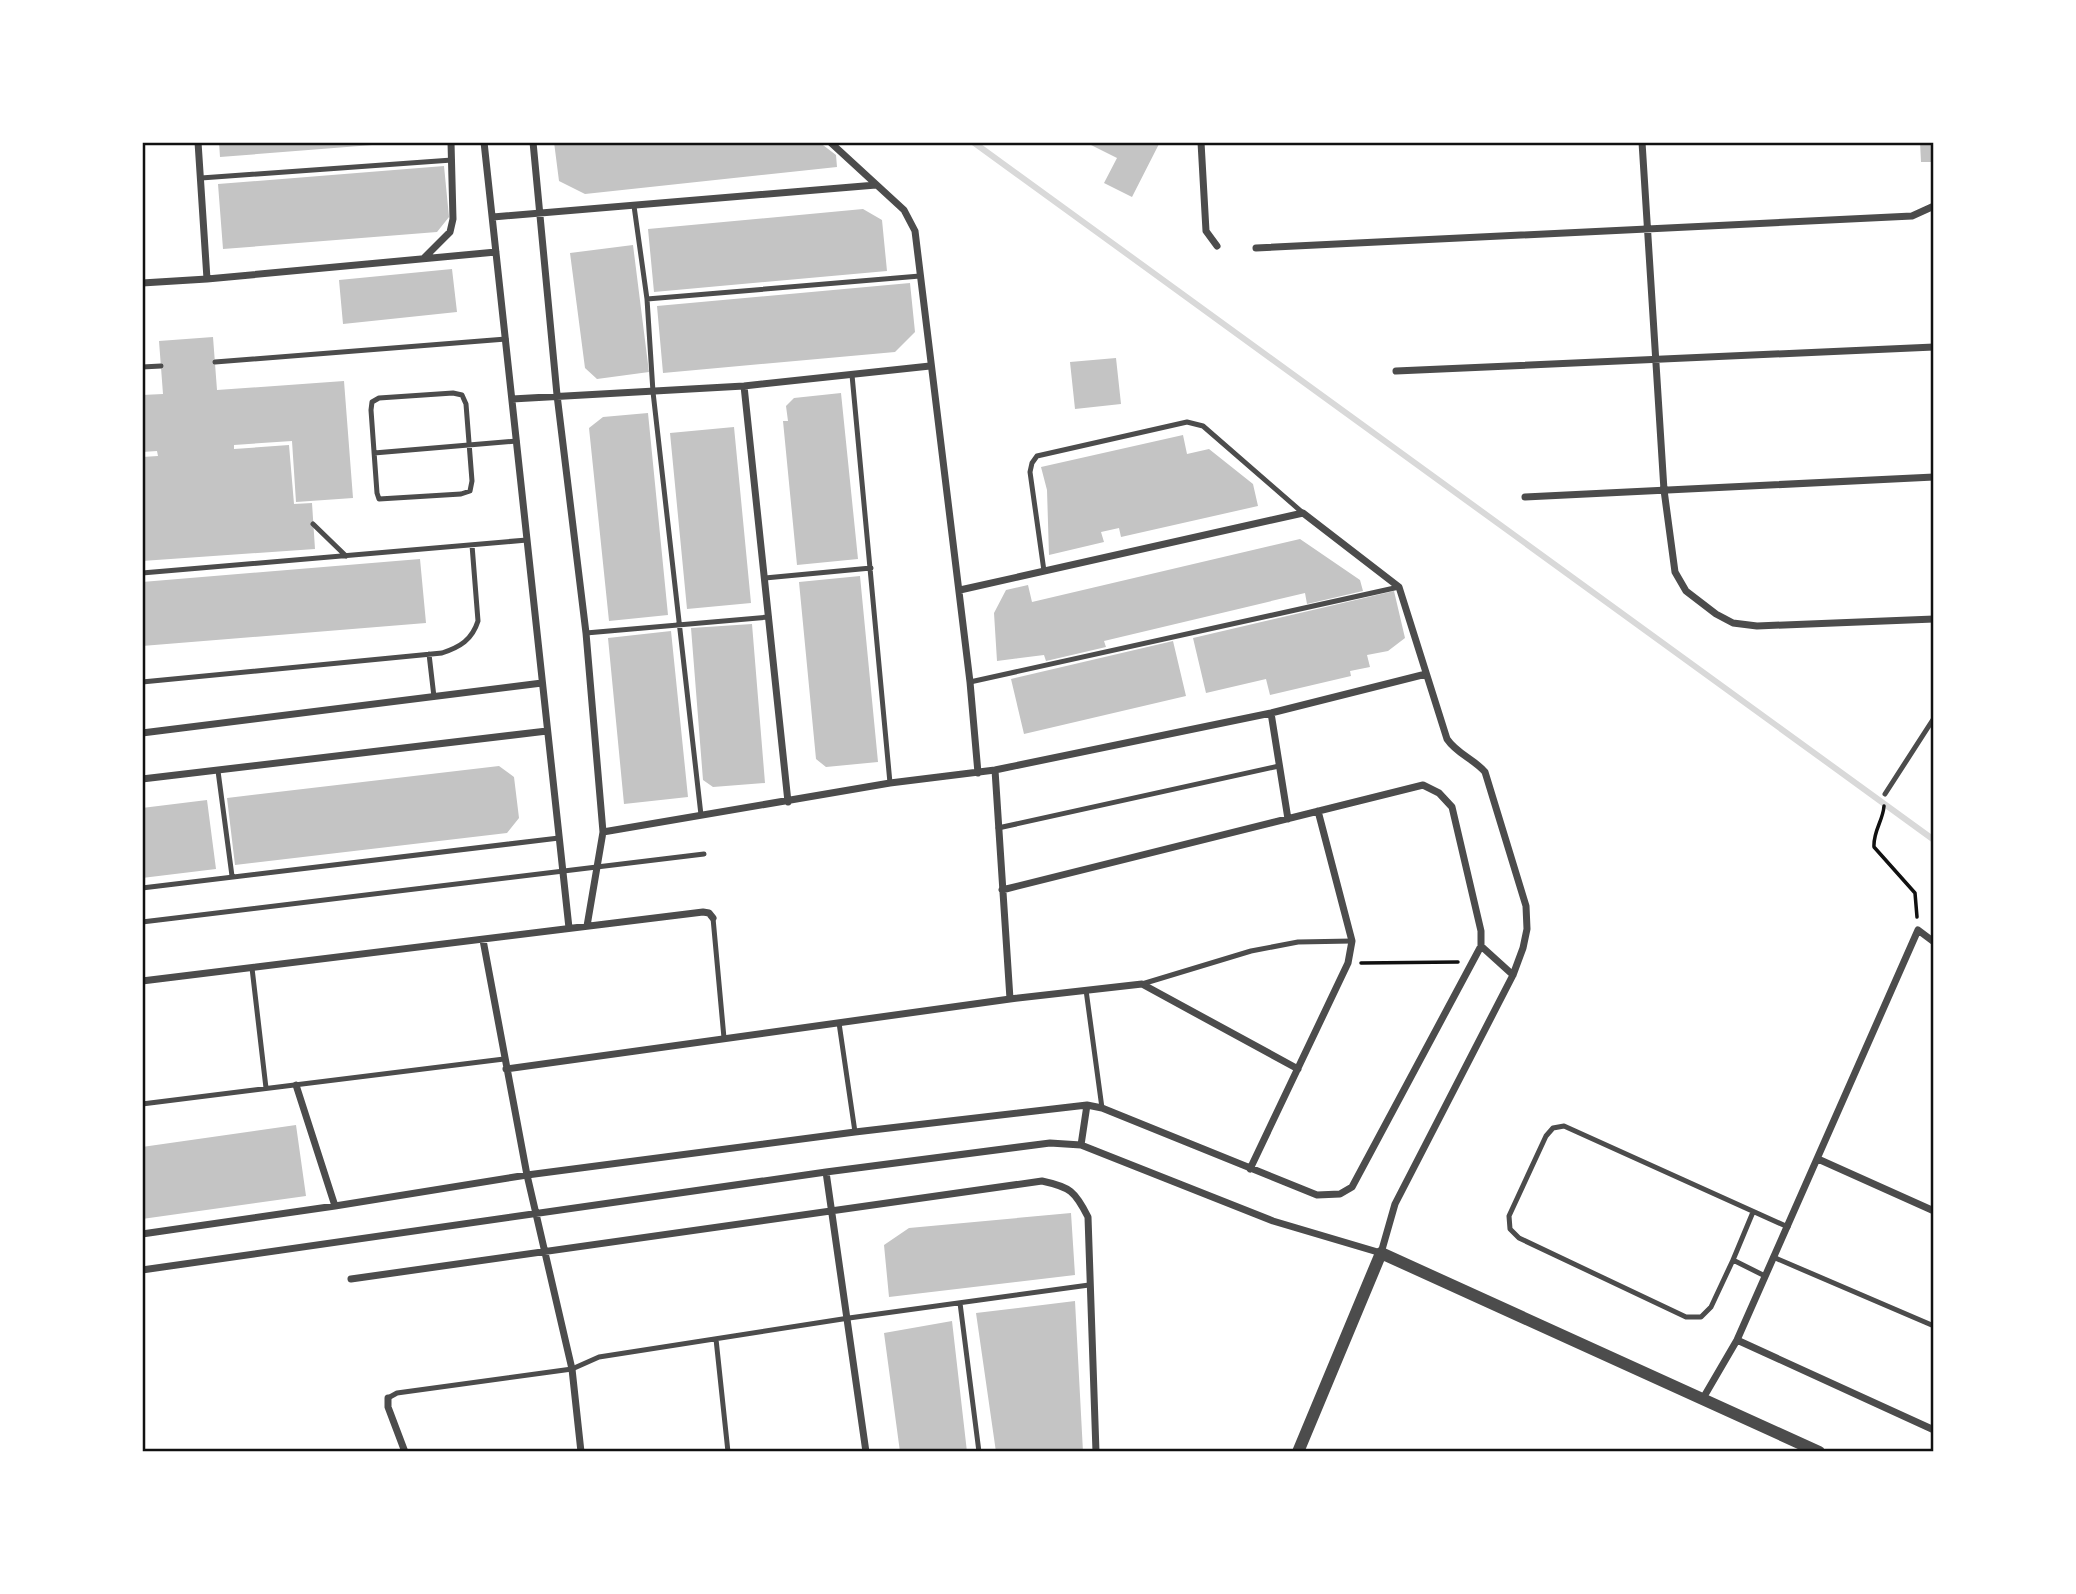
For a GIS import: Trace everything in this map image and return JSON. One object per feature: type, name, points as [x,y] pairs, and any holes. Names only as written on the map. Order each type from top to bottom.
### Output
[{"type":"street","points":[[198,142],[207,279]]},
{"type":"street","points":[[424,259],[450,232],[453,219],[451,142]]},
{"type":"street","points":[[484,142],[569,928]]},
{"type":"street","points":[[533,142],[557,396],[586,633],[603,832],[587,926]]},
{"type":"street","points":[[830,142],[904,210],[915,230],[960,590],[978,773]]},
{"type":"street","points":[[1201,142],[1206,230],[1217,246]]},
{"type":"street","points":[[1642,142],[1664,490],[1675,572],[1686,591],[1716,614],[1733,623],[1757,626],[1934,619]]},
{"type":"street","points":[[493,217],[876,186]]},
{"type":"street","points":[[1256,248],[1912,216],[1934,206]]},
{"type":"street","points":[[142,283],[496,252]]},
{"type":"street","points":[[1396,371],[1934,347]]},
{"type":"street","points":[[512,399],[744,386],[930,366]]},
{"type":"street","points":[[744,386],[788,802]]},
{"type":"street","points":[[1525,497],[1934,477]]},
{"type":"street","points":[[960,590],[1303,513],[1399,587],[1447,738],[1452,746],[1485,772],[1526,906],[1527,929],[1513,975],[1395,1204],[1381,1253],[1298,1452]]},
{"type":"street","points":[[603,832],[890,783],[995,770],[1270,713],[1426,674]]},
{"type":"street","points":[[142,733],[542,683]]},
{"type":"street","points":[[1270,713],[1288,819]]},
{"type":"street","points":[[142,779],[548,731]]},
{"type":"street","points":[[995,770],[1010,999]]},
{"type":"street","points":[[142,1234],[527,1175],[1087,1105],[1102,1108],[1317,1195],[1340,1194],[1352,1188],[1481,946],[1481,931],[1452,807],[1439,793],[1423,785],[1002,890]]},
{"type":"street","points":[[1250,1168],[1348,963],[1352,941],[1318,811]]},
{"type":"street","points":[[142,981],[704,912],[713,918]]},
{"type":"street","points":[[1703,1399],[1737,1340],[1918,930],[1934,942]]},
{"type":"street","points":[[483,940],[527,1175],[572,1369],[581,1452]]},
{"type":"street","points":[[1481,946],[1513,975]]},
{"type":"street","points":[[506,1069],[1010,999],[1142,984],[1298,1069]]},
{"type":"street","points":[[296,1084],[335,1206]]},
{"type":"street","points":[[1081,1145],[1087,1105]]},
{"type":"street","points":[[142,1270],[826,1172],[1050,1143],[1081,1145],[1273,1221],[1381,1253],[1819,1452]]},
{"type":"street","points":[[1818,1159],[1934,1211]]},
{"type":"street","points":[[826,1172],[849,1318],[866,1452]]},
{"type":"street","points":[[351,1279],[1042,1181],[1065,1186],[1080,1200],[1088,1217],[1096,1452]]},
{"type":"street","points":[[1737,1340],[1934,1430]]},
{"type":"street","points":[[388,1398],[388,1407],[405,1452]]},
{"type":"lane","points":[[201,178],[452,160]]},
{"type":"lane","points":[[635,206],[647,299],[653,392],[701,815]]},
{"type":"lane","points":[[647,299],[920,276]]},
{"type":"lane","points":[[215,362],[506,339]]},
{"type":"lane","points":[[142,367],[161,366]]},
{"type":"lane","points":[[852,375],[890,783]]},
{"type":"lane","points":[[453,393],[462,395],[466,404],[472,486],[466,494],[379,499],[374,453],[372,402],[379,398],[453,393]]},
{"type":"lane","points":[[1044,571],[1031,472],[1032,463],[1037,456],[1187,422],[1203,426],[1303,513]]},
{"type":"lane","points":[[374,453],[517,441]]},
{"type":"lane","points":[[313,524],[346,556]]},
{"type":"lane","points":[[142,573],[527,540]]},
{"type":"lane","points":[[142,681],[429,654],[455,649],[474,633],[478,621],[472,545]]},
{"type":"lane","points":[[765,578],[871,568]]},
{"type":"lane","points":[[970,682],[1399,587]]},
{"type":"lane","points":[[586,633],[769,617]]},
{"type":"lane","points":[[429,654],[434,697]]},
{"type":"lane","points":[[1885,794],[1934,719]]},
{"type":"lane","points":[[998,828],[1279,766]]},
{"type":"lane","points":[[218,771],[232,876]]},
{"type":"lane","points":[[142,888],[559,838]]},
{"type":"lane","points":[[142,922],[704,853]]},
{"type":"lane","points":[[713,918],[724,1038]]},
{"type":"lane","points":[[1142,984],[1251,951],[1298,942],[1352,941]]},
{"type":"lane","points":[[252,968],[266,1088]]},
{"type":"lane","points":[[1086,990],[1102,1108]]},
{"type":"lane","points":[[839,1023],[855,1132]]},
{"type":"lane","points":[[142,1104],[504,1059]]},
{"type":"lane","points":[[1753,1212],[1711,1307],[1701,1317],[1686,1317],[1519,1238],[1510,1229],[1509,1216],[1546,1136],[1553,1128],[1564,1126],[1788,1227]]},
{"type":"lane","points":[[1773,1257],[1934,1326]]},
{"type":"lane","points":[[1732,1260],[1765,1276]]},
{"type":"lane","points":[[388,1398],[397,1393],[572,1369],[600,1357],[849,1318],[1089,1285]]},
{"type":"lane","points":[[960,1303],[979,1452]]},
{"type":"lane","points":[[716,1339],[728,1452]]},
{"type":"path","points":[[1884,816],[1875,832],[1874,847],[1915,893],[1918,930]]},
{"type":"path","points":[[1348,963],[1473,962]]},
{"type":"building","points":[[219,142],[385,142],[385,144],[220,157]]},
{"type":"building","points":[[554,142],[819,142],[836,155],[837,167],[585,194],[559,181]]},
{"type":"building","points":[[1085,142],[1160,142],[1132,197],[1104,183],[1117,158]]},
{"type":"building","points":[[1920,142],[1934,142],[1934,162],[1921,162]]},
{"type":"building","points":[[444,166],[449,217],[437,232],[223,249],[218,184]]},
{"type":"building","points":[[863,209],[882,220],[887,271],[654,292],[648,229]]},
{"type":"building","points":[[633,245],[649,372],[597,379],[585,368],[570,253]]},
{"type":"building","points":[[452,269],[457,312],[343,324],[339,280]]},
{"type":"building","points":[[910,283],[915,332],[895,352],[663,373],[657,306]]},
{"type":"building","points":[[213,337],[217,390],[344,381],[353,498],[296,502],[292,441],[234,445],[234,449],[289,445],[294,504],[312,503],[315,549],[142,561],[142,457],[158,456],[157,451],[142,452],[142,395],[163,394],[159,341]]},
{"type":"building","points":[[1116,358],[1121,404],[1075,409],[1070,362]]},
{"type":"building","points":[[841,393],[858,559],[797,565],[783,421],[788,421],[786,406],[794,398]]},
{"type":"building","points":[[648,413],[668,615],[609,621],[589,428],[603,417]]},
{"type":"building","points":[[734,427],[751,603],[687,609],[670,433]]},
{"type":"building","points":[[1183,435],[1187,454],[1209,449],[1253,484],[1258,506],[1121,537],[1119,528],[1101,532],[1104,542],[1049,555],[1047,490],[1041,467]]},
{"type":"building","points":[[1300,539],[1360,580],[1363,591],[1307,604],[1305,593],[1104,641],[1106,647],[1046,661],[1044,655],[997,661],[994,613],[1006,590],[1028,585],[1032,602]]},
{"type":"building","points":[[420,559],[426,623],[142,646],[142,582]]},
{"type":"building","points":[[860,576],[878,762],[826,767],[816,759],[799,582]]},
{"type":"building","points":[[1394,591],[1405,638],[1388,651],[1367,655],[1370,667],[1350,671],[1351,676],[1270,695],[1266,679],[1206,693],[1193,638]]},
{"type":"building","points":[[752,624],[765,783],[713,787],[703,780],[691,628]]},
{"type":"building","points":[[671,631],[688,797],[624,804],[608,638]]},
{"type":"building","points":[[1173,641],[1186,696],[1024,734],[1011,679]]},
{"type":"building","points":[[499,766],[514,777],[519,818],[507,833],[235,865],[227,798]]},
{"type":"building","points":[[207,800],[216,869],[142,878],[142,808]]},
{"type":"building","points":[[296,1125],[306,1196],[142,1219],[142,1147]]},
{"type":"building","points":[[1071,1213],[1075,1275],[889,1297],[884,1245],[909,1228]]},
{"type":"building","points":[[1075,1301],[1083,1452],[996,1452],[976,1313]]},
{"type":"building","points":[[952,1321],[967,1452],[900,1452],[884,1333]]},
{"type":"waterway","points":[[973,142],[1934,840]]}]
